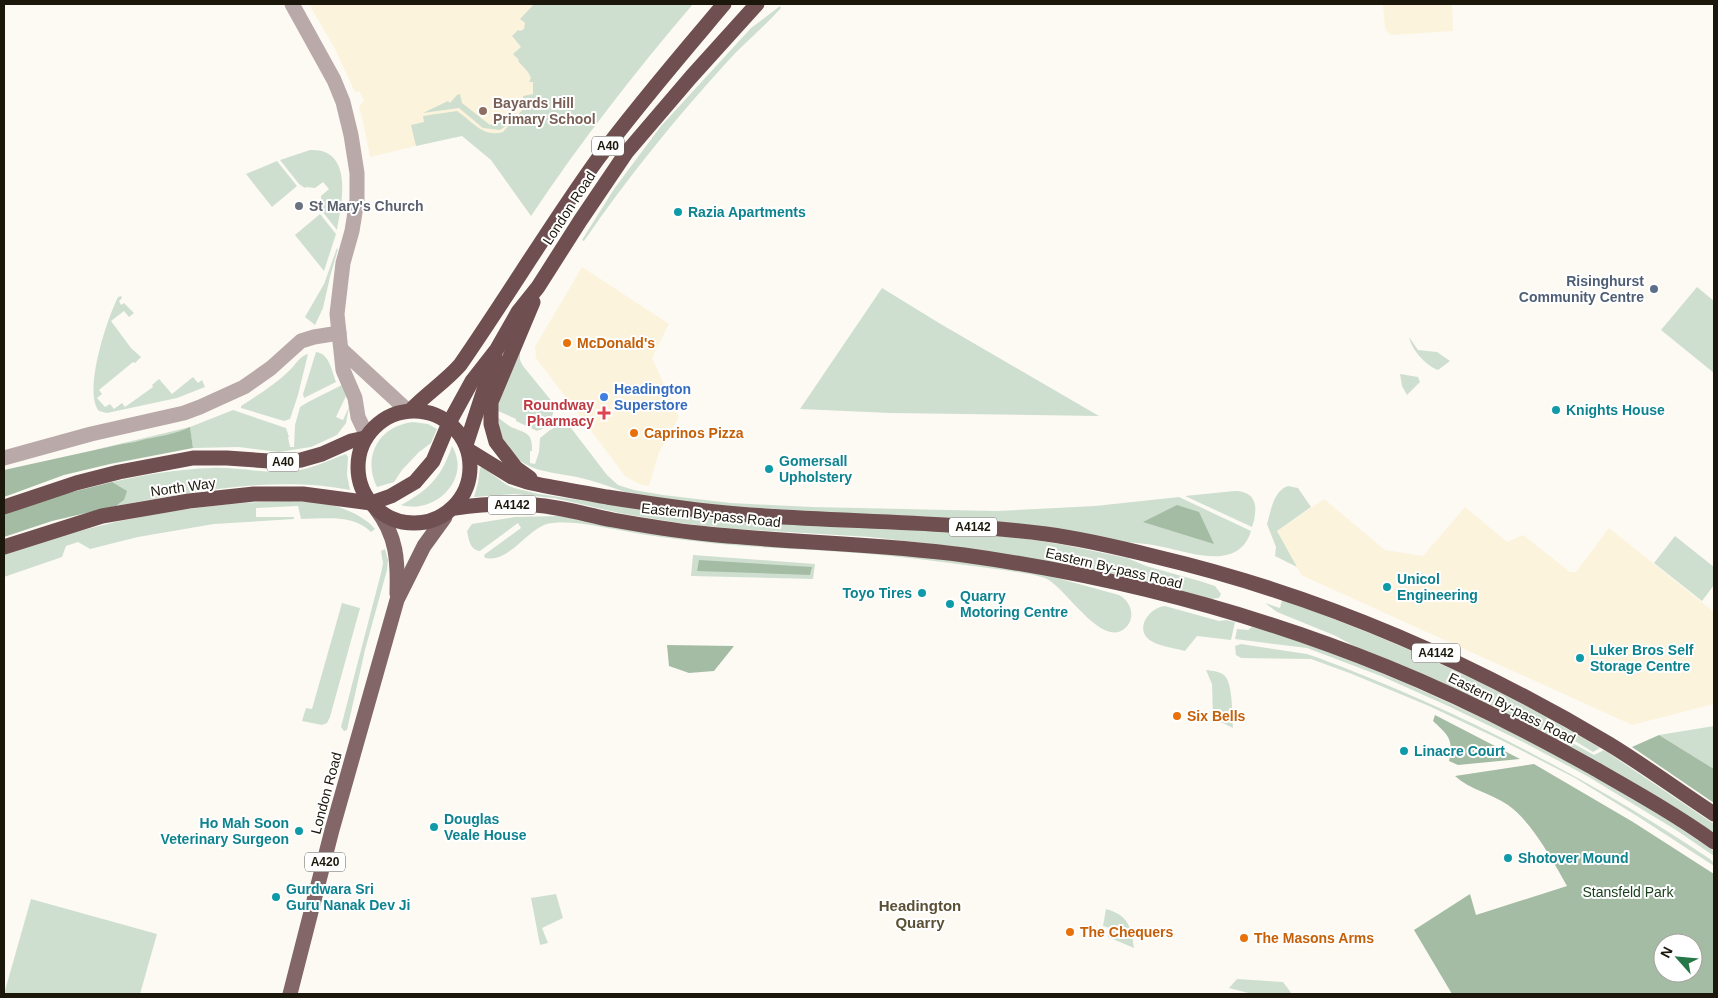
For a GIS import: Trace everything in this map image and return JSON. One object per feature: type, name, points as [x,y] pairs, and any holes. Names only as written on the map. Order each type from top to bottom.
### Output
[{"type":"highway","name":"London Road","points":[[409,411],[449,377],[460,365],[592,167],[639,106],[724,4]]},
{"type":"highway","name":"London Road","points":[[505,348],[528,315],[538,287],[580,220],[626,153],[757,4]]},
{"type":"highway","points":[[467,447],[476,412],[505,348]]},
{"type":"highway","points":[[450,513],[463,494],[469,480],[470,471],[467,447],[460,434],[449,423],[436,415],[423,411],[409,411],[393,415],[379,423],[366,437],[358,458],[360,483],[374,506],[416,482],[426,471],[438,451],[449,423],[472,381],[505,348]]},
{"type":"highway","points":[[505,348],[491,402],[490,424],[496,442],[505,455],[516,468],[542,486]]},
{"type":"highway","name":"North Way","points":[[4,507],[76,483],[128,470],[193,458],[284,462],[301,460],[366,437]]},
{"type":"highway","name":"Eastern By-pass Road","points":[[467,447],[512,477],[542,486],[650,504],[738,514],[1004,529],[1049,535],[1122,548],[1281,591],[1392,633],[1466,666],[1611,745],[1714,814]]},
{"type":"highway","name":"North Way","points":[[4,547],[102,516],[189,501],[254,494],[303,494],[374,506]]},
{"type":"highway","name":"Eastern By-pass Road","points":[[374,506],[392,519],[406,524],[424,524],[469,506],[533,505],[661,528],[700,533],[912,549],[1013,563],[1145,589],[1280,628],[1385,666],[1454,696],[1557,748],[1643,797],[1714,842]]},
{"type":"main road","name":"London Road","points":[[374,506],[384,520],[393,539],[398,573],[397,600]]},
{"type":"main road","name":"London Road","points":[[290,994],[332,830],[397,600],[424,546],[450,513]]},
{"type":"street","points":[[292,4],[331,73],[344,102],[354,156],[357,200],[343,263],[337,314],[343,370],[366,437]]},
{"type":"street","points":[[4,458],[91,434],[184,413],[244,387],[271,368],[301,341],[339,333]]},
{"type":"street","points":[[342,350],[409,411]]},
{"type":"shaded area","name":"Bayards Hill Primary School","points":[[309,4],[693,4],[645,60],[602,115],[565,165],[531,216],[491,160],[462,135],[370,157],[359,107],[364,100],[359,91],[356,92],[354,90],[334,47]]},
{"type":"shaded area","points":[[1383,4],[1452,4],[1453,31],[1389,34],[1385,28]]},
{"type":"shaded area","points":[[582,267],[669,324],[652,358],[679,417],[659,452],[649,486],[642,485],[626,477],[536,358],[535,347]]},
{"type":"shaded area","points":[[1324,499],[1385,550],[1423,556],[1465,507],[1507,542],[1523,535],[1570,572],[1576,572],[1609,528],[1714,612],[1714,704],[1632,725],[1301,575],[1277,531]]},
{"type":"green space","points":[[534,4],[693,4],[609,107],[531,216],[491,160],[462,136],[416,146],[411,125],[424,122],[423,116],[457,111],[484,131],[489,133],[503,132],[523,109],[523,96],[533,94],[533,82],[529,82],[531,78],[528,72],[513,54],[521,47],[512,36],[518,30],[524,29],[525,23],[520,19]]},
{"type":"green space","points":[[780,6],[781,8],[734,55],[689,105],[635,171],[584,241],[582,240],[614,189],[661,126],[751,28]]},
{"type":"green space","points":[[460,94],[462,103],[490,125],[499,121],[507,125],[500,130],[483,128],[459,108],[423,113],[448,101],[450,103]]},
{"type":"green space","points":[[310,150],[324,152],[333,158],[339,167],[342,179],[342,192],[337,230],[318,206],[321,205],[321,196],[329,189],[323,182],[315,188],[305,188],[299,184],[280,160]]},
{"type":"green space","points":[[277,161],[297,186],[272,207],[246,174]]},
{"type":"green space","points":[[320,214],[336,234],[324,271],[295,235]]},
{"type":"green space","points":[[337,248],[323,308],[315,325],[305,317],[324,284]]},
{"type":"green space","points":[[1697,287],[1714,301],[1714,373],[1661,330]]},
{"type":"green space","points":[[882,288],[1099,416],[890,413],[800,409]]},
{"type":"green space","points":[[121,296],[122,298],[119,301],[121,305],[124,303],[134,313],[129,317],[124,311],[111,321],[131,348],[141,357],[99,390],[102,394],[97,398],[105,407],[110,404],[114,409],[122,403],[125,407],[153,387],[152,385],[159,379],[172,394],[193,377],[198,383],[202,380],[205,387],[177,398],[107,413],[99,411],[95,401],[94,388],[98,355],[113,307],[118,297]]},
{"type":"green space","points":[[1409,337],[1418,350],[1437,352],[1450,361],[1438,370],[1433,368],[1416,352]]},
{"type":"green space","points":[[316,352],[327,359],[336,382],[304,398],[303,394]]},
{"type":"green space","points":[[520,352],[520,360],[523,366],[554,404],[550,421],[545,427],[537,431],[498,411],[498,404]]},
{"type":"green space","points":[[308,354],[290,419],[284,421],[241,408],[241,406],[279,380],[300,358]]},
{"type":"green space","points":[[1400,374],[1418,377],[1420,382],[1407,395],[1402,386]]},
{"type":"green space","points":[[342,385],[346,396],[336,417],[343,420],[349,407],[346,423],[337,435],[311,447],[279,452],[239,447],[193,448],[190,428],[174,434],[94,450],[190,427],[233,410],[286,428],[290,447],[294,447],[295,425],[300,407]]},
{"type":"green space","points":[[497,417],[511,427],[527,434],[532,445],[530,463],[535,464],[539,452],[540,438],[557,427],[571,428],[607,475],[618,485],[663,495],[731,503],[812,507],[996,511],[1095,506],[1179,497],[1251,531],[1245,543],[1236,551],[1226,555],[1213,556],[1139,543],[678,502],[637,495],[577,477],[542,471],[526,465],[510,452],[501,435]]},
{"type":"green space","points":[[413,422],[428,424],[437,429],[431,443],[419,452],[402,470],[394,482],[377,487],[372,464],[377,444],[391,429]]},
{"type":"green space","points":[[190,427],[193,448],[64,475],[4,497],[4,470],[131,443]]},
{"type":"green space","points":[[452,446],[457,458],[457,471],[454,482],[447,492],[426,505],[414,507],[401,505],[427,488],[444,466]]},
{"type":"green space","points":[[346,454],[348,457],[347,475],[350,490],[293,484],[233,487],[173,495],[116,506],[124,500],[112,482],[161,473],[199,469],[220,468],[290,472],[314,466]]},
{"type":"green space","points":[[482,467],[507,485],[539,494],[688,516],[912,529],[1023,538],[1065,545],[1127,558],[1146,566],[1215,586],[1221,594],[1219,598],[1210,599],[958,547],[870,537],[736,529],[679,523],[624,514],[554,498],[514,494],[474,497],[480,468]]},
{"type":"green space","points":[[112,482],[127,491],[124,500],[116,506],[52,521],[4,537],[4,514],[56,496]]},
{"type":"green space","points":[[1288,486],[1298,488],[1311,507],[1277,531],[1297,567],[1275,556],[1276,547],[1267,524],[1276,497],[1279,492]]},
{"type":"green space","points":[[1234,491],[1248,494],[1254,502],[1255,514],[1252,527],[1185,496]]},
{"type":"green space","points":[[289,501],[316,502],[340,507],[356,514],[375,529],[371,532],[356,522],[347,520],[329,518],[301,519],[298,506],[256,508],[256,517],[294,517],[294,519],[214,524],[138,537],[90,549],[78,542],[66,546],[62,557],[4,577],[4,555],[87,529],[145,516],[202,507]]},
{"type":"green space","points":[[1177,505],[1199,512],[1214,544],[1143,522]]},
{"type":"green space","points":[[559,516],[641,531],[920,555],[1046,575],[1119,595],[1128,603],[1131,618],[1126,627],[1121,631],[1112,632],[1102,629],[1092,622],[1047,579],[1028,574],[883,555],[702,542],[571,523],[544,525],[504,555],[495,558],[485,558],[484,555],[521,528],[518,523],[480,551],[474,549],[469,541],[467,531],[472,524],[515,517]]},
{"type":"green space","points":[[1675,536],[1714,567],[1714,585],[1702,601],[1654,563]]},
{"type":"green space","points":[[385,549],[388,560],[387,570],[365,650],[347,730],[344,731],[341,727],[381,573],[383,563],[381,551]]},
{"type":"green space","points":[[693,555],[815,564],[813,579],[691,576]]},
{"type":"green space","points":[[699,560],[812,567],[810,575],[697,571]]},
{"type":"green space","points":[[1282,600],[1364,631],[1445,666],[1523,705],[1600,748],[1593,752],[1565,735],[1560,742],[1361,650],[1336,636],[1277,612],[1265,603],[1280,608]]},
{"type":"green space","points":[[342,603],[360,608],[330,717],[327,723],[322,725],[302,721],[306,708],[312,709]]},
{"type":"green space","points":[[1165,606],[1219,621],[1235,622],[1231,640],[1197,636],[1185,651],[1153,642],[1147,638],[1144,632],[1145,621],[1153,611]]},
{"type":"green space","points":[[1252,627],[1308,643],[1344,657],[1428,693],[1515,734],[1639,802],[1714,851],[1714,856],[1676,830],[1587,776],[1523,742],[1446,705],[1381,676],[1307,648],[1235,639],[1237,629],[1248,630]]},
{"type":"green space","points":[[1241,644],[1316,657],[1368,677],[1470,722],[1568,773],[1616,800],[1710,859],[1714,866],[1575,778],[1429,706],[1311,659],[1241,658],[1236,655],[1235,646]]},
{"type":"green space","points":[[667,645],[734,646],[714,671],[689,673],[669,666]]},
{"type":"green space","points":[[1206,670],[1221,673],[1228,680],[1231,693],[1233,728],[1213,718],[1212,684]]},
{"type":"green space","points":[[1435,715],[1520,759],[1458,765],[1449,761],[1450,742],[1446,734],[1433,721]]},
{"type":"green space","points":[[1714,726],[1714,769],[1659,735]]},
{"type":"green space","points":[[1659,735],[1714,769],[1714,803],[1632,747]]},
{"type":"green space","points":[[1567,740],[1594,755],[1604,750],[1714,824],[1714,836],[1565,745]]},
{"type":"green space","name":"Stansfeld Park","points":[[1534,764],[1633,822],[1714,874],[1714,994],[1452,994],[1414,930],[1470,894],[1476,915],[1567,886],[1541,842],[1517,812],[1501,801],[1461,781],[1455,776]]},
{"type":"green space","points":[[556,894],[563,918],[542,928],[548,943],[540,945],[531,898]]},
{"type":"green space","points":[[31,899],[157,934],[140,994],[4,994]]},
{"type":"green space","points":[[1106,909],[1113,911],[1127,922],[1134,948],[1108,937],[1110,928],[1103,926]]},
{"type":"green space","points":[[1237,979],[1283,982],[1292,994],[1252,994],[1229,988]]},
{"type":"place","name":"Bayards Hill Primary School","points":[[483,111]]},
{"type":"place","name":"St Mary's Church","points":[[299,206]]},
{"type":"place","name":"Razia Apartments","points":[[678,212]]},
{"type":"place","name":"Risinghurst Community Centre","points":[[1654,289]]},
{"type":"place","name":"McDonald's","points":[[567,343]]},
{"type":"place","name":"Headington Superstore","points":[[604,397]]},
{"type":"place","name":"Knights House","points":[[1556,410]]},
{"type":"place","name":"Roundway Pharmacy","points":[[604,413]]},
{"type":"place","name":"Caprinos Pizza","points":[[634,433]]},
{"type":"place","name":"Gomersall Upholstery","points":[[769,469]]},
{"type":"place","name":"Unicol Engineering","points":[[1387,587]]},
{"type":"place","name":"Toyo Tires","points":[[922,593]]},
{"type":"place","name":"Quarry Motoring Centre","points":[[950,604]]},
{"type":"place","name":"Luker Bros Self Storage Centre","points":[[1580,658]]},
{"type":"place","name":"Six Bells","points":[[1177,716]]},
{"type":"place","name":"Linacre Court","points":[[1404,751]]},
{"type":"place","name":"Douglas Veale House","points":[[434,827]]},
{"type":"place","name":"Ho Mah Soon Veterinary Surgeon","points":[[299,831]]},
{"type":"place","name":"Shotover Mound","points":[[1508,858]]},
{"type":"place","name":"Gurdwara Sri Guru Nanak Dev Ji","points":[[276,897]]},
{"type":"place","name":"The Chequers","points":[[1070,932]]},
{"type":"place","name":"The Masons Arms","points":[[1244,938]]},
{"type":"district","name":"Headington Quarry","points":[[920,914]]}]
